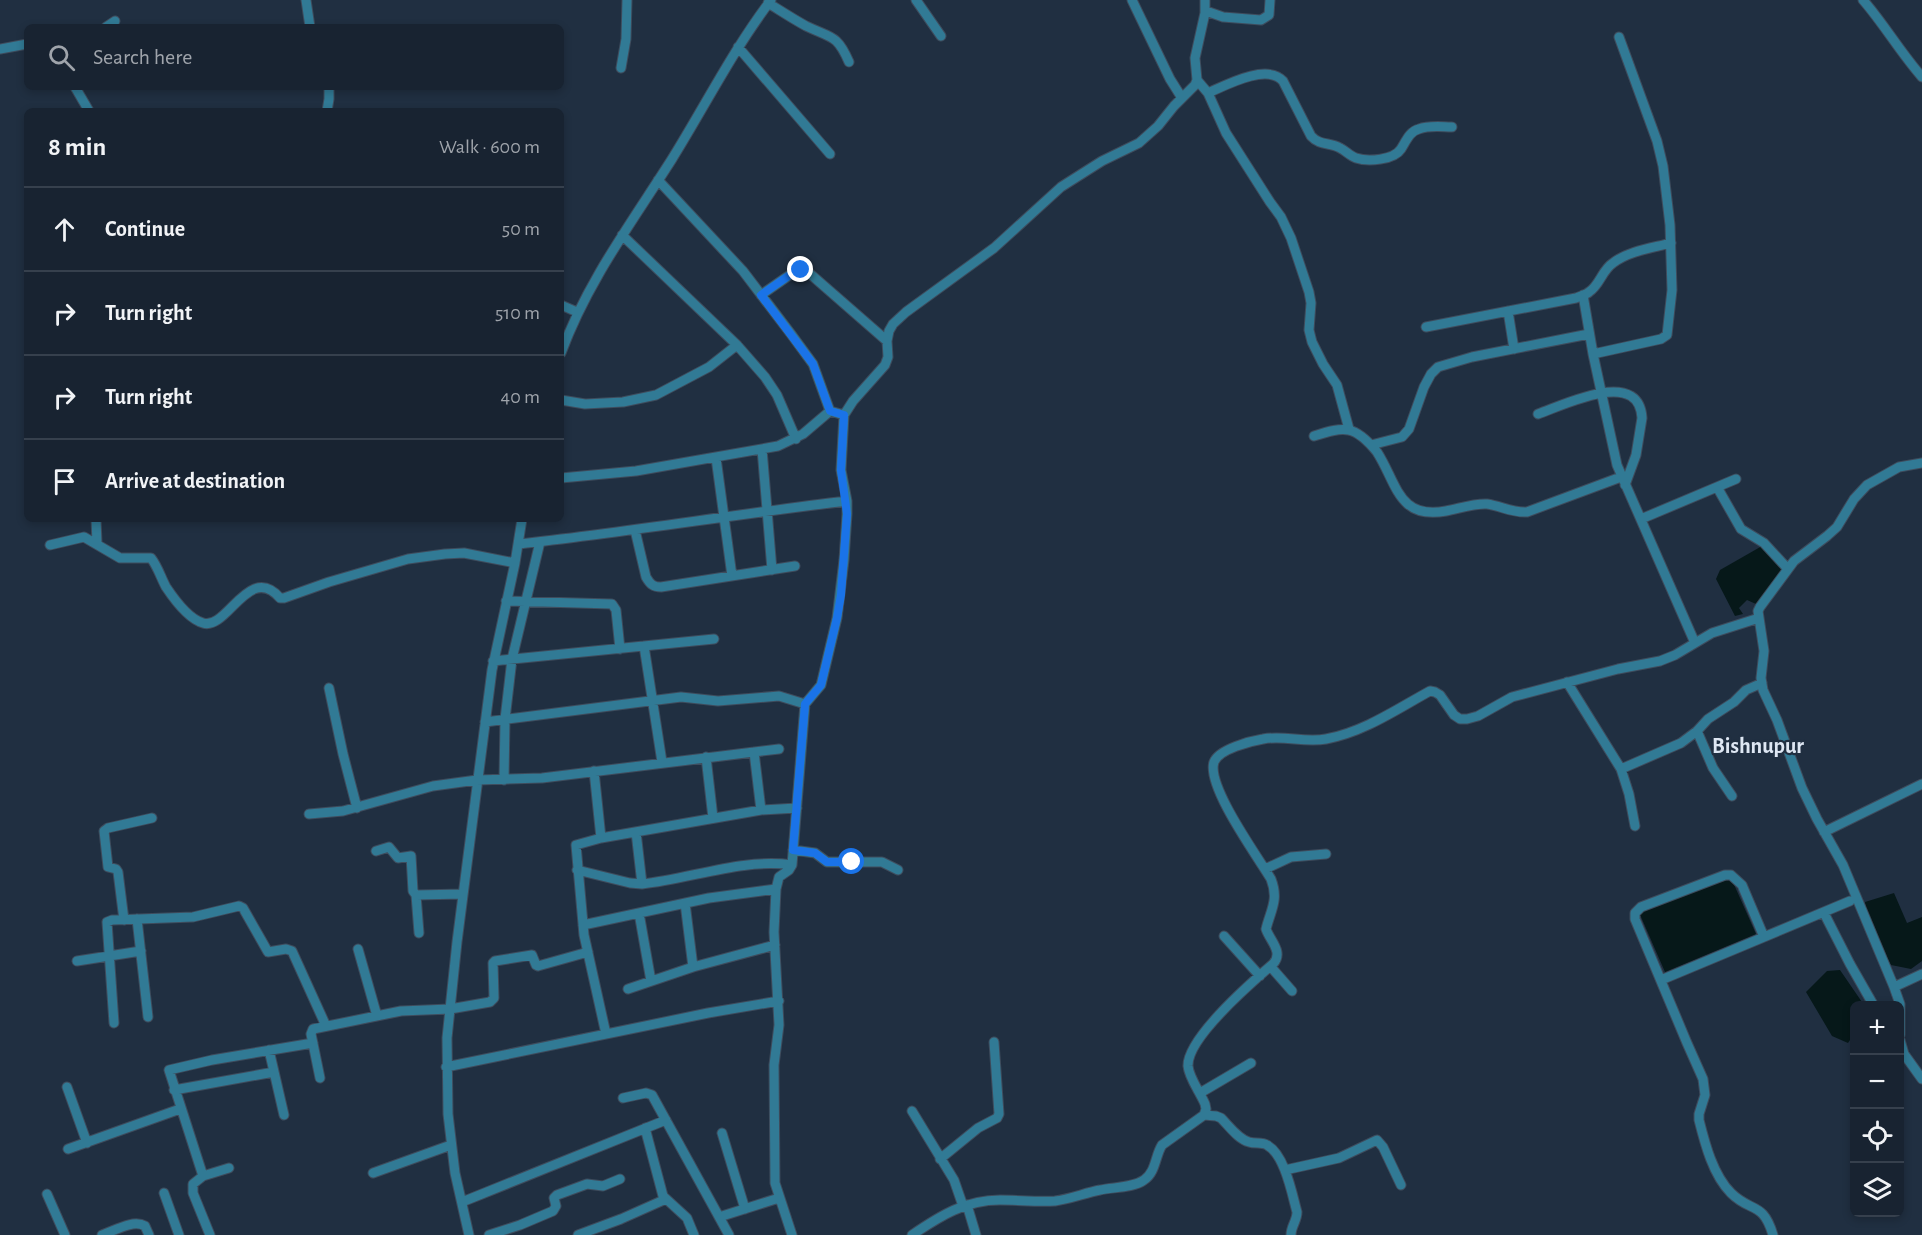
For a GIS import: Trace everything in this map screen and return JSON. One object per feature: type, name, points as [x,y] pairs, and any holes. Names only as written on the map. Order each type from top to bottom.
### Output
[{"type":"street","points":[[306,0],[310,24]]},
{"type":"street","points":[[621,68],[626,39],[627,0]]},
{"type":"street","points":[[916,0],[940,36]]},
{"type":"street","points":[[1131,0],[1170,79],[1182,98]]},
{"type":"street","points":[[792,1235],[775,1183],[774,1065],[779,1025],[775,945],[776,889],[779,877],[792,865],[805,704],[821,685],[837,618],[844,560],[847,501],[841,470],[844,415],[853,400],[885,365],[889,350],[887,341],[893,324],[994,248],[1061,187],[1084,171],[1149,135],[1195,85],[1197,80],[1195,58],[1206,11],[1205,0]]},
{"type":"street","points":[[1206,11],[1223,16],[1261,20],[1269,15],[1270,0]]},
{"type":"street","points":[[1863,0],[1899,50],[1922,77]]},
{"type":"street","points":[[564,345],[577,312],[622,235],[738,47],[769,2],[806,26],[834,38],[841,45],[849,62]]},
{"type":"street","points":[[110,24],[115,21]]},
{"type":"street","points":[[1593,354],[1661,339],[1667,335],[1672,290],[1671,243],[1663,166],[1657,141],[1619,37]]},
{"type":"street","points":[[0,49],[24,45]]},
{"type":"street","points":[[738,47],[830,154]]},
{"type":"street","points":[[1208,93],[1233,81],[1249,77],[1273,74],[1279,76],[1315,141],[1337,146],[1357,158],[1386,157],[1397,153],[1413,131],[1419,128],[1452,127]]},
{"type":"street","points":[[1197,80],[1208,93],[1226,133],[1281,217],[1291,238],[1309,292],[1311,303],[1309,330],[1312,342],[1337,385],[1349,429]]},
{"type":"street","points":[[77,90],[87,108]]},
{"type":"street","points":[[328,90],[328,108]]},
{"type":"street","points":[[658,180],[743,271],[813,364],[830,411]]},
{"type":"street","points":[[622,235],[737,345],[765,377],[777,395],[796,439]]},
{"type":"street","points":[[1426,327],[1583,295],[1597,285],[1605,270],[1612,263],[1625,255],[1671,243]]},
{"type":"street","points":[[761,295],[794,272],[801,270],[808,272],[887,341]]},
{"type":"street","points":[[1583,295],[1617,465],[1695,643]]},
{"type":"street","points":[[564,307],[577,312]]},
{"type":"street","points":[[1508,311],[1514,349]]},
{"type":"street","points":[[1371,445],[1405,434],[1409,429],[1424,387],[1438,367],[1472,357],[1589,334]]},
{"type":"street","points":[[564,400],[585,404],[622,402],[656,395],[709,367],[737,345]]},
{"type":"street","points":[[1314,436],[1339,428],[1353,430],[1371,445],[1384,463],[1403,501],[1414,509],[1426,513],[1487,504],[1517,513],[1527,512],[1623,481],[1636,455],[1641,412],[1634,398],[1619,392],[1601,392],[1538,414]]},
{"type":"street","points":[[830,411],[844,415]]},
{"type":"street","points":[[564,478],[636,471],[778,446],[796,439],[830,411]]},
{"type":"street","points":[[762,449],[772,570]]},
{"type":"street","points":[[716,458],[732,576]]},
{"type":"street","points":[[1899,1001],[1843,865],[1802,788],[1762,683],[1764,651],[1759,618],[1760,607],[1788,568],[1800,555],[1837,527],[1854,499],[1867,485],[1899,468],[1922,463]]},
{"type":"street","points":[[1641,519],[1736,479]]},
{"type":"street","points":[[1717,487],[1741,529],[1764,543],[1788,568]]},
{"type":"street","points":[[519,544],[847,501]]},
{"type":"street","points":[[96,522],[97,543]]},
{"type":"street","points":[[469,1235],[447,1114],[446,1067],[450,1009],[493,661],[519,544],[522,522]]},
{"type":"street","points":[[635,530],[646,577],[649,584],[654,587],[795,566]]},
{"type":"street","points":[[50,545],[84,537],[120,558],[151,558],[173,597],[193,617],[205,624],[219,618],[243,595],[265,586],[273,590],[280,598],[284,598],[408,559],[445,554],[464,553],[515,563]]},
{"type":"street","points":[[504,780],[505,719],[512,659],[540,542]]},
{"type":"street","points":[[506,601],[612,604],[616,610],[620,649]]},
{"type":"street","points":[[912,1235],[952,1209],[965,1206],[997,1200],[1059,1200],[1098,1190],[1137,1184],[1151,1174],[1162,1144],[1204,1115],[1206,1109],[1189,1070],[1188,1062],[1192,1053],[1216,1017],[1271,967],[1277,960],[1278,954],[1266,929],[1275,899],[1275,890],[1218,790],[1214,762],[1218,757],[1244,744],[1264,739],[1283,737],[1323,740],[1336,737],[1378,720],[1430,692],[1440,695],[1454,715],[1460,719],[1478,717],[1512,697],[1675,656],[1712,633],[1759,618]]},
{"type":"street","points":[[493,661],[714,639]]},
{"type":"street","points":[[644,646],[662,762]]},
{"type":"street","points":[[1567,682],[1622,769],[1635,826]]},
{"type":"street","points":[[1622,769],[1681,743],[1746,690],[1762,683]]},
{"type":"street","points":[[329,688],[342,754],[357,808]]},
{"type":"street","points":[[485,722],[681,697],[718,701],[779,696],[805,704]]},
{"type":"street","points":[[1697,731],[1713,768],[1732,796]]},
{"type":"street","points":[[309,814],[357,808],[433,786],[477,780],[542,778],[779,749]]},
{"type":"street","points":[[754,752],[761,810]]},
{"type":"street","points":[[706,757],[713,818]]},
{"type":"street","points":[[594,771],[601,838]]},
{"type":"street","points":[[1824,831],[1922,784]]},
{"type":"street","points":[[606,1034],[583,925],[576,845],[601,838],[713,818],[761,810],[797,808]]},
{"type":"street","points":[[124,920],[117,870],[108,867],[105,831],[108,828],[152,819]]},
{"type":"street","points":[[636,832],[642,884]]},
{"type":"street","points":[[376,851],[389,847],[398,858],[411,856],[419,933]]},
{"type":"street","points":[[793,850],[815,853],[827,862],[882,862],[898,870]]},
{"type":"street","points":[[1265,869],[1291,857],[1326,854]]},
{"type":"street","points":[[577,870],[642,884],[747,866],[792,865]]},
{"type":"street","points":[[1764,937],[1742,885],[1731,875],[1725,875],[1641,907],[1635,913],[1635,919],[1703,1079],[1705,1095],[1699,1120],[1713,1162],[1721,1180],[1732,1195],[1761,1211],[1769,1220],[1773,1235]]},
{"type":"street","points":[[583,925],[709,898],[776,889]]},
{"type":"street","points":[[416,895],[463,894]]},
{"type":"street","points":[[1661,980],[1850,901]]},
{"type":"street","points":[[685,903],[693,967]]},
{"type":"street","points":[[114,1023],[106,923],[110,920],[202,916],[241,907],[268,952],[286,949],[292,951],[326,1026]]},
{"type":"street","points":[[639,913],[651,981]]},
{"type":"street","points":[[1824,913],[1872,1001]]},
{"type":"street","points":[[137,919],[148,1017]]},
{"type":"street","points":[[1224,936],[1260,976]]},
{"type":"street","points":[[628,989],[693,967],[775,945]]},
{"type":"street","points":[[358,949],[377,1016]]},
{"type":"street","points":[[78,961],[141,951]]},
{"type":"street","points":[[320,1078],[311,1031],[315,1028],[410,1010],[450,1009],[488,1002],[493,1000],[493,963],[495,961],[532,955],[538,966],[588,952]]},
{"type":"street","points":[[1271,967],[1292,991]]},
{"type":"street","points":[[1894,987],[1922,975]]},
{"type":"street","points":[[446,1067],[779,1000]]},
{"type":"street","points":[[940,1159],[978,1128],[997,1118],[999,1114],[993,1042]]},
{"type":"street","points":[[202,1176],[168,1072],[170,1069],[313,1043]]},
{"type":"street","points":[[269,1050],[284,1115]]},
{"type":"street","points":[[1904,1054],[1922,1079]]},
{"type":"street","points":[[1200,1093],[1251,1063]]},
{"type":"street","points":[[174,1090],[274,1072]]},
{"type":"street","points":[[67,1087],[87,1143]]},
{"type":"street","points":[[622,1098],[650,1093],[729,1235]]},
{"type":"street","points":[[68,1149],[180,1109]]},
{"type":"street","points":[[912,1111],[957,1187],[976,1235]]},
{"type":"street","points":[[1204,1115],[1221,1119],[1248,1142],[1267,1145],[1281,1160],[1298,1212],[1291,1228],[1291,1235]]},
{"type":"street","points":[[462,1202],[666,1120]]},
{"type":"street","points":[[645,1128],[658,1180],[666,1199],[687,1218],[694,1235]]},
{"type":"street","points":[[722,1133],[745,1209]]},
{"type":"street","points":[[1285,1170],[1339,1158],[1377,1140],[1383,1146],[1401,1185]]},
{"type":"street","points":[[373,1173],[451,1146]]},
{"type":"street","points":[[210,1235],[192,1188],[194,1181],[202,1176],[228,1168]]},
{"type":"street","points":[[489,1235],[553,1211],[556,1206],[554,1198],[557,1195],[587,1184],[603,1186],[620,1179]]},
{"type":"street","points":[[164,1193],[179,1235]]},
{"type":"street","points":[[47,1194],[65,1235]]},
{"type":"street","points":[[719,1217],[779,1198]]},
{"type":"street","points":[[578,1235],[666,1199]]},
{"type":"street","points":[[102,1235],[138,1223],[145,1226],[149,1235]]},
{"type":"shaded area","points":[[1762,546],[1782,570],[1756,604],[1747,600],[1739,608],[1743,614],[1735,616],[1716,579],[1720,570]]},
{"type":"shaded area","points":[[1732,880],[1756,934],[1665,972],[1638,910],[1707,883]]},
{"type":"shaded area","points":[[1894,893],[1907,923],[1922,917],[1922,961],[1911,969],[1891,965],[1868,922],[1865,902]]},
{"type":"shaded area","points":[[1840,970],[1861,1001],[1850,1001],[1850,1040],[1848,1043],[1832,1036],[1806,992],[1827,971]]},
{"type":"district","name":"Bishnupur","points":[[1758,745]]},
{"type":"route","points":[[801,270],[794,272],[761,295],[813,364],[830,411],[844,415],[841,470],[847,514],[837,618],[821,685],[805,704],[793,850],[815,853],[827,862],[852,862]]}]
